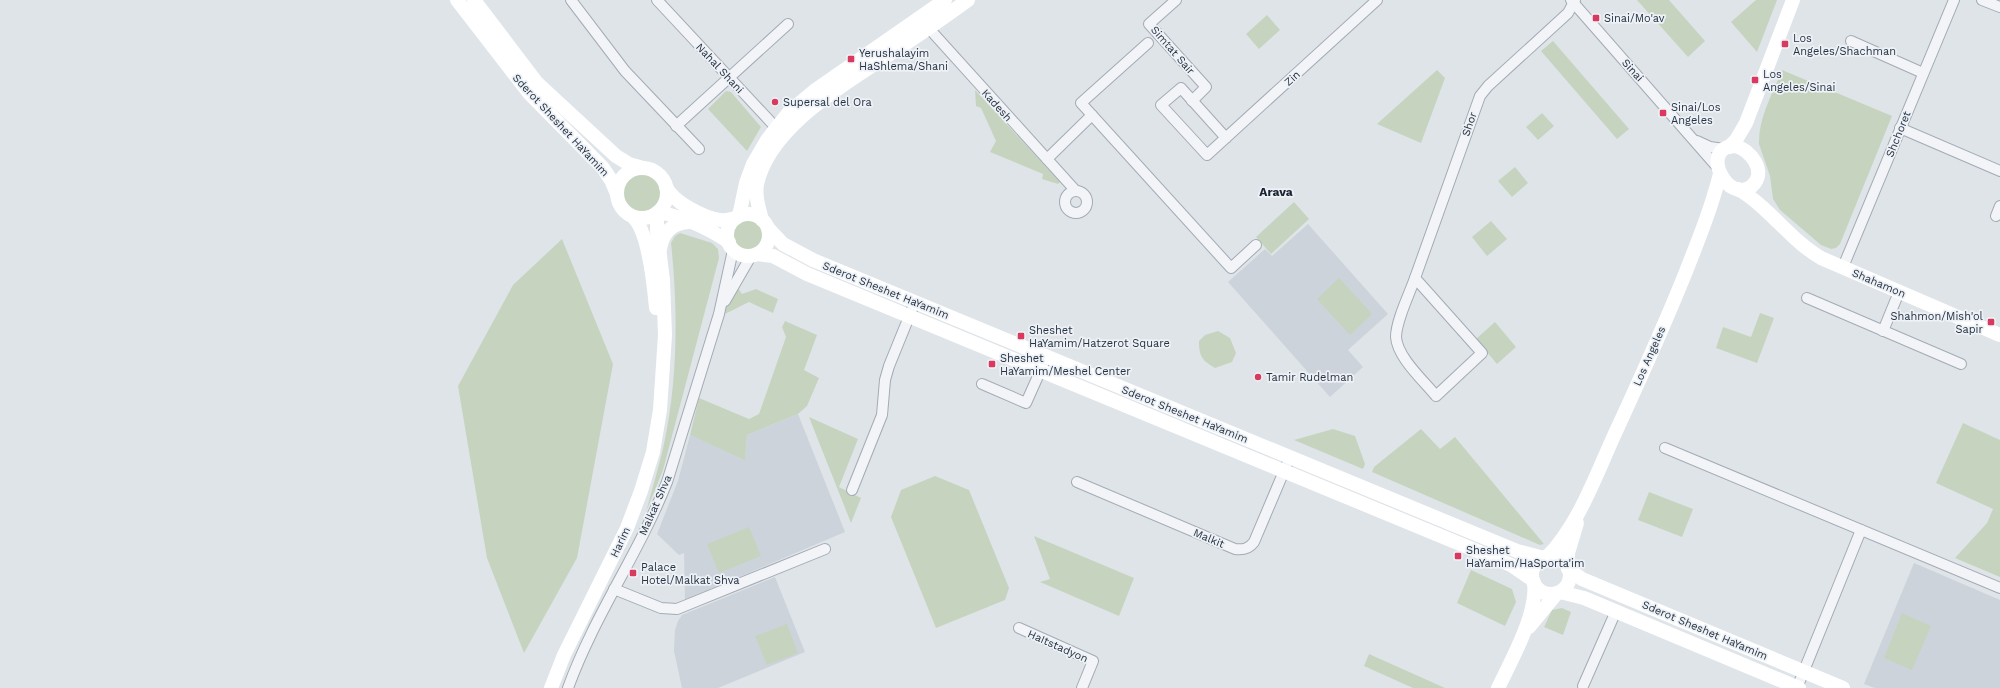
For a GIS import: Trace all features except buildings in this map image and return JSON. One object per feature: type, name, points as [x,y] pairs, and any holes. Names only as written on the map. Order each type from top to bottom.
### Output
[{"type":"main road","name":"Sderot Sheshet HaYamim","points":[[457,0],[532,97],[603,168],[612,180],[616,194]]},
{"type":"main road","name":"Sderot Sheshet HaYamim","points":[[474,0],[549,95],[616,156],[629,164],[643,168]]},
{"type":"main road","points":[[924,24],[945,0]]},
{"type":"main road","points":[[731,246],[728,228],[738,217],[746,184],[754,164],[780,132],[794,123],[820,101],[924,24],[968,0]]},
{"type":"main road","points":[[1726,148],[1738,147],[1749,154],[1755,161],[1757,174],[1751,187],[1736,188],[1726,182],[1719,171],[1718,158],[1726,148],[1736,140],[1746,123],[1793,0]]},
{"type":"main road","points":[[1746,123],[1745,139],[1749,154]]},
{"type":"main road","points":[[658,212],[689,222],[716,234],[740,255],[754,255],[763,250],[768,243],[765,224],[756,198],[757,184],[780,132]]},
{"type":"main road","points":[[666,187],[665,202],[658,212],[647,218],[633,217],[621,208],[616,194],[618,184],[623,176],[631,170],[643,168],[659,175],[677,201],[712,218],[724,221],[752,214],[765,224]]},
{"type":"main road","name":"Los Angeles","points":[[1545,558],[1560,543],[1582,505],[1662,327],[1712,206],[1719,171]]},
{"type":"main road","name":"Shahamon","points":[[1757,174],[1761,195],[1768,214]]},
{"type":"main road","name":"Shahamon","points":[[1736,188],[1814,254],[2000,335]]},
{"type":"main road","name":"Los Angeles","points":[[1712,206],[1722,195],[1736,188]]},
{"type":"main road","name":"Harim","points":[[551,688],[564,655],[618,546],[641,491],[656,438],[661,387],[665,317],[657,231],[658,212]]},
{"type":"main road","name":"Harim","points":[[633,217],[638,222],[642,232],[652,275],[657,313],[661,387]]},
{"type":"main road","points":[[660,253],[662,241],[667,231],[675,224],[689,222]]},
{"type":"main road","name":"Sderot Sheshet HaYamim","points":[[765,224],[777,240],[800,254],[1517,551],[1545,558]]},
{"type":"main road","name":"Sderot Sheshet HaYamim","points":[[754,255],[773,256],[800,271],[909,317],[1511,565],[1533,581]]},
{"type":"main road","name":"Los Angeles","points":[[1568,569],[1568,553],[1582,505]]},
{"type":"main road","points":[[1498,688],[1521,639],[1534,596],[1533,581],[1535,565],[1545,558],[1558,558],[1568,569],[1568,582],[1539,612],[1521,639]]},
{"type":"main road","name":"Sderot Sheshet HaYamim","points":[[1568,569],[1582,579],[1843,688]]},
{"type":"main road","points":[[1533,581],[1538,589],[1544,593],[1558,592]]},
{"type":"main road","name":"Sderot Sheshet HaYamim","points":[[1558,592],[1574,594],[1798,688]]},
{"type":"street","points":[[570,0],[620,65],[699,149]]},
{"type":"street","name":"Nahal Shani","points":[[657,0],[780,132]]},
{"type":"street","name":"Simtat Sair","points":[[1176,0],[1149,24],[1206,88],[1192,101]]},
{"type":"street","name":"Zin","points":[[1207,155],[1377,0]]},
{"type":"street","name":"Shchoret","points":[[1843,267],[1954,0]]},
{"type":"street","points":[[1982,0],[2000,7]]},
{"type":"street","name":"Sinai","points":[[1573,1],[1694,139],[1719,171]]},
{"type":"street","name":"Shor","points":[[1415,278],[1482,354],[1436,396],[1404,358],[1396,340],[1398,327],[1415,278],[1480,96],[1486,87],[1568,14],[1573,1]]},
{"type":"street","points":[[676,126],[788,24]]},
{"type":"street","name":"Kadesh","points":[[924,24],[1075,190]]},
{"type":"street","points":[[1851,41],[1923,72]]},
{"type":"street","points":[[1148,43],[1081,103],[1231,268],[1256,245]]},
{"type":"street","name":"Simtat Sair","points":[[1207,155],[1162,106],[1181,88],[1226,138]]},
{"type":"street","points":[[1047,159],[1092,115]]},
{"type":"street","points":[[1900,128],[2000,171]]},
{"type":"street","name":"Sinai","points":[[1694,139],[1706,146],[1726,148]]},
{"type":"street","points":[[1996,216],[2000,206]]},
{"type":"street","name":"Malkat Shva","points":[[568,688],[582,655],[667,482],[719,314],[731,246]]},
{"type":"street","name":"Malkat Shva","points":[[719,314],[754,255]]},
{"type":"street","points":[[1883,331],[1900,292]]},
{"type":"street","points":[[1807,298],[1961,364]]},
{"type":"street","points":[[852,490],[880,422],[887,374],[916,302]]},
{"type":"street","points":[[982,384],[1026,403],[1047,356]]},
{"type":"street","points":[[1665,448],[2000,588]]},
{"type":"street","name":"Malkit","points":[[1077,482],[1235,549],[1241,550],[1251,546],[1254,542],[1290,457]]},
{"type":"street","points":[[1798,688],[1861,530]]},
{"type":"street","points":[[614,589],[661,608],[677,609],[825,549]]},
{"type":"street","points":[[1583,686],[1616,612]]},
{"type":"street","name":"HaItstadyon","points":[[1019,628],[1093,661],[1082,688]]},
{"type":"shaded area","points":[[1308,224],[1388,314],[1348,350],[1363,367],[1330,397],[1228,282],[1265,249],[1272,256]]},
{"type":"shaded area","points":[[798,414],[845,532],[685,600],[684,553],[679,555],[657,534],[678,481],[690,435],[745,459],[747,435]]},
{"type":"shaded area","points":[[1914,563],[2000,600],[2000,688],[1875,688],[1864,684]]},
{"type":"shaded area","points":[[775,577],[805,652],[718,688],[682,688],[674,651],[675,630],[682,615]]},
{"type":"green space","points":[[1637,0],[1669,0],[1705,41],[1688,57]]},
{"type":"green space","points":[[1756,0],[1777,0],[1757,52],[1731,22]]},
{"type":"green space","points":[[1267,15],[1280,30],[1259,49],[1246,34]]},
{"type":"green space","points":[[1553,41],[1629,129],[1617,139],[1541,51]]},
{"type":"green space","points":[[1437,70],[1445,78],[1421,143],[1377,124]]},
{"type":"green space","points":[[1782,70],[1892,116],[1840,244],[1836,248],[1831,249],[1821,245],[1780,210],[1773,199],[1770,176],[1759,144],[1759,134],[1763,115]]},
{"type":"green space","points":[[975,90],[1060,182],[1058,184],[1042,179],[1043,174],[990,152],[996,141],[981,108],[976,106]]},
{"type":"green space","points":[[726,91],[731,92],[761,127],[747,151],[708,109]]},
{"type":"green space","points":[[1542,113],[1554,126],[1538,140],[1526,127]]},
{"type":"green space","points":[[1515,167],[1528,183],[1512,197],[1498,181]]},
{"type":"green space","points":[[646,171],[651,172],[658,177],[663,184],[663,202],[658,209],[651,214],[638,215],[633,214],[626,209],[621,202],[620,189],[621,184],[626,177],[633,172]]},
{"type":"green space","points":[[1294,202],[1309,219],[1271,254],[1256,237]]},
{"type":"green space","points":[[751,218],[758,220],[763,225],[765,235],[763,245],[758,250],[745,252],[738,250],[733,245],[731,232],[733,225],[738,220]]},
{"type":"green space","points":[[1491,221],[1507,239],[1487,256],[1472,237]]},
{"type":"green space","points":[[680,233],[712,243],[718,249],[719,258],[663,470],[646,512],[658,470],[669,419],[674,369],[676,318],[671,243],[675,236]]},
{"type":"green space","points":[[562,239],[613,364],[577,558],[524,653],[487,558],[458,386],[513,285]]},
{"type":"green space","points":[[1339,278],[1372,314],[1350,335],[1317,299]]},
{"type":"green space","points":[[738,288],[742,294],[756,289],[778,299],[773,313],[749,302],[725,314],[727,303]]},
{"type":"green space","points":[[1760,313],[1774,318],[1757,363],[1716,348],[1723,327],[1751,337]]},
{"type":"green space","points":[[785,321],[817,335],[804,370],[819,378],[807,406],[798,414],[747,435],[745,460],[690,435],[699,398],[749,419],[759,414],[786,337],[782,327]]},
{"type":"green space","points":[[1495,322],[1516,347],[1497,364],[1476,339]]},
{"type":"green space","points":[[1218,331],[1230,338],[1236,353],[1232,362],[1215,368],[1202,358],[1199,341],[1205,335]]},
{"type":"green space","points":[[809,417],[858,439],[839,487],[861,498],[851,523]]},
{"type":"green space","points":[[1963,423],[2000,440],[2000,577],[1955,558],[1987,523],[1993,509],[1936,483]]},
{"type":"green space","points":[[1333,429],[1355,436],[1365,464],[1363,469],[1294,440]]},
{"type":"green space","points":[[1421,429],[1440,449],[1455,437],[1544,544],[1540,545],[1372,472],[1374,467]]},
{"type":"green space","points":[[935,476],[969,490],[1009,588],[1005,600],[936,628],[891,517],[901,490]]},
{"type":"green space","points":[[1649,492],[1693,509],[1682,537],[1638,520]]},
{"type":"green space","points":[[749,527],[761,556],[719,573],[707,544]]},
{"type":"green space","points":[[1034,536],[1134,578],[1119,616],[1040,582],[1050,579]]},
{"type":"green space","points":[[1471,570],[1512,589],[1516,602],[1505,626],[1457,603]]},
{"type":"green space","points":[[1562,608],[1571,612],[1563,635],[1544,627],[1552,610]]},
{"type":"green space","points":[[1902,613],[1931,626],[1912,670],[1884,658]]},
{"type":"green space","points":[[787,624],[798,653],[767,665],[755,636]]},
{"type":"green space","points":[[1369,654],[1445,688],[1413,688],[1364,666]]},
{"type":"place","name":"Sinai/Mo'av","points":[[1596,18]]},
{"type":"place","name":"Los Angeles/Shachman","points":[[1785,44]]},
{"type":"place","name":"Yerushalayim HaShlema/Shani","points":[[851,59]]},
{"type":"place","name":"Los Angeles/Sinai","points":[[1755,80]]},
{"type":"place","name":"Supersal del Ora","points":[[775,102]]},
{"type":"place","name":"Sinai/Los Angeles","points":[[1663,113]]},
{"type":"place","name":"Shahmon/Mish'ol Sapir","points":[[1991,322]]},
{"type":"place","name":"Sheshet HaYamim/Hatzerot Square","points":[[1021,336]]},
{"type":"place","name":"Sheshet HaYamim/Meshel Center","points":[[992,364]]},
{"type":"place","name":"Tamir Rudelman","points":[[1258,377]]},
{"type":"place","name":"Sheshet HaYamim/HaSporta'im","points":[[1458,556]]},
{"type":"place","name":"Palace Hotel/Malkat Shva","points":[[633,573]]},
{"type":"district","name":"Arava","points":[[1276,192]]}]
